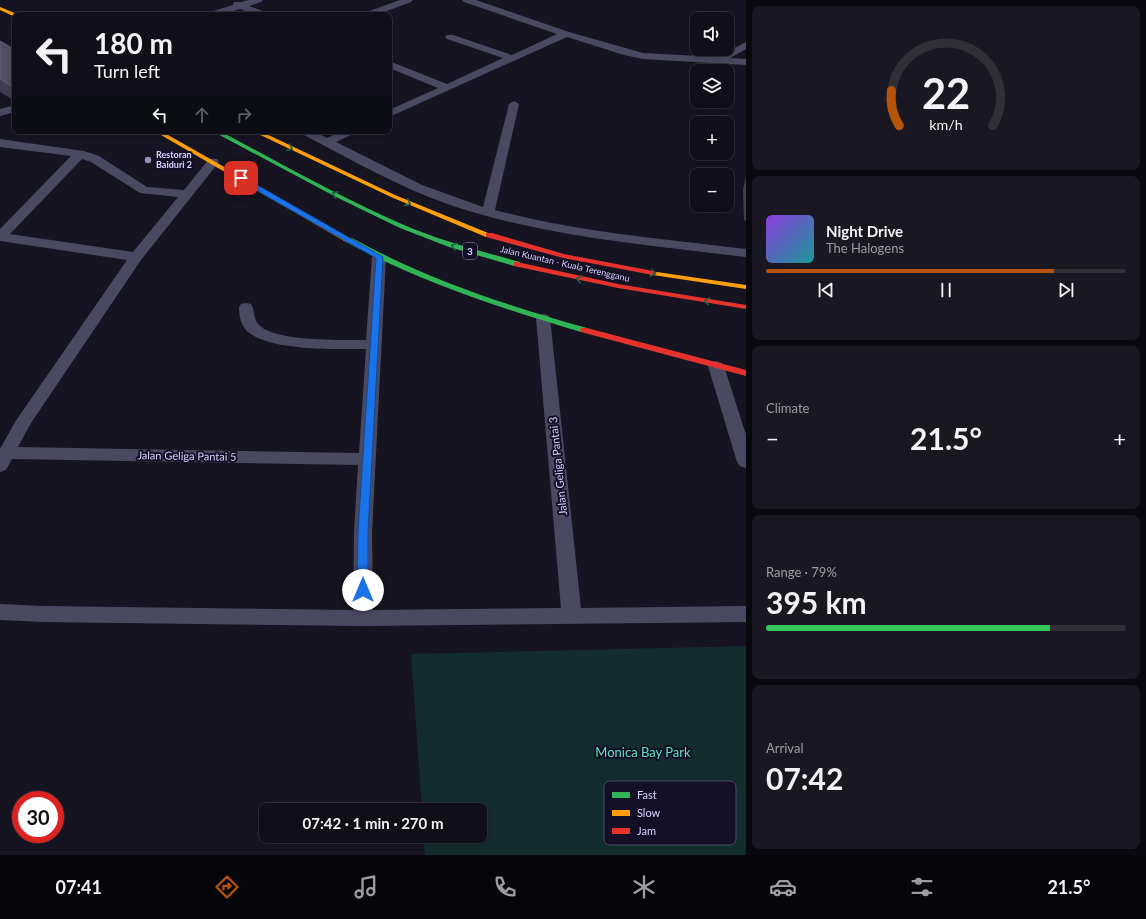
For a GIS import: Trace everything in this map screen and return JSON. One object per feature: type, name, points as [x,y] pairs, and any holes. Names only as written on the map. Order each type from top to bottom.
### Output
[{"type":"main road","points":[[0,8],[12,14]]},
{"type":"main road","points":[[162,134],[379,257],[406,270],[464,292],[543,318],[629,343],[746,373]]},
{"type":"main road","name":"Jalan Kuantan - Kuala Terengganu","points":[[221,134],[376,215],[447,244],[487,257],[555,274],[631,289],[746,306]]},
{"type":"main road","name":"Jalan Kuantan - Kuala Terengganu","points":[[261,134],[406,203],[443,218],[501,238],[590,263],[746,287]]},
{"type":"street","points":[[226,0],[257,12]]},
{"type":"street","points":[[220,12],[258,0]]},
{"type":"street","points":[[374,12],[408,0]]},
{"type":"street","points":[[467,0],[628,54],[746,62]]},
{"type":"street","points":[[392,113],[566,34]]},
{"type":"street","points":[[450,37],[512,58]]},
{"type":"street","points":[[719,60],[746,45]]},
{"type":"street","points":[[392,65],[448,88]]},
{"type":"street","points":[[488,212],[514,104]]},
{"type":"street","points":[[0,113],[12,109]]},
{"type":"street","points":[[310,134],[390,174],[458,204],[581,232],[746,253]]},
{"type":"street","points":[[327,142],[344,134]]},
{"type":"street","points":[[0,143],[80,154],[95,159],[144,190],[186,194]]},
{"type":"street","points":[[0,237],[80,154]]},
{"type":"street","points":[[3,460],[23,422],[136,258],[213,162]]},
{"type":"street","points":[[0,237],[136,258]]},
{"type":"street","points":[[363,618],[363,532],[379,257]]},
{"type":"street","points":[[246,307],[249,324],[258,332],[273,338],[288,341],[374,345]]},
{"type":"street","name":"Jalan Geliga Pantai 3","points":[[543,318],[572,615]]},
{"type":"street","points":[[716,366],[746,462]]},
{"type":"street","name":"Jalan Geliga Pantai 5","points":[[3,460],[367,459]]},
{"type":"street","points":[[0,612],[44,614],[363,618],[746,614]]},
{"type":"green space","name":"Monica Bay Park","points":[[746,646],[746,855],[425,855],[424,843],[487,843],[487,803],[422,803],[411,654]]},
{"type":"building","points":[[0,41],[12,48],[12,86],[0,79]]},
{"type":"traffic: fast","points":[[221,134],[338,196],[402,227],[452,245],[517,264]]},
{"type":"traffic: fast","points":[[349,240],[405,269],[434,281],[523,312],[584,330]]},
{"type":"traffic: slow","points":[[0,8],[12,14]]},
{"type":"traffic: slow","points":[[162,134],[349,240]]},
{"type":"traffic: slow","points":[[261,134],[393,196],[489,235]]},
{"type":"traffic: slow","points":[[653,273],[746,287]]},
{"type":"traffic: jam","points":[[489,235],[563,256],[653,273]]},
{"type":"traffic: jam","points":[[517,264],[618,286],[746,307]]},
{"type":"traffic: jam","points":[[584,330],[746,373]]},
{"type":"place","name":"Restoran Baiduri 2","points":[[148,160]]},
{"type":"route","points":[[241,178],[379,257],[363,532],[363,590]]}]
